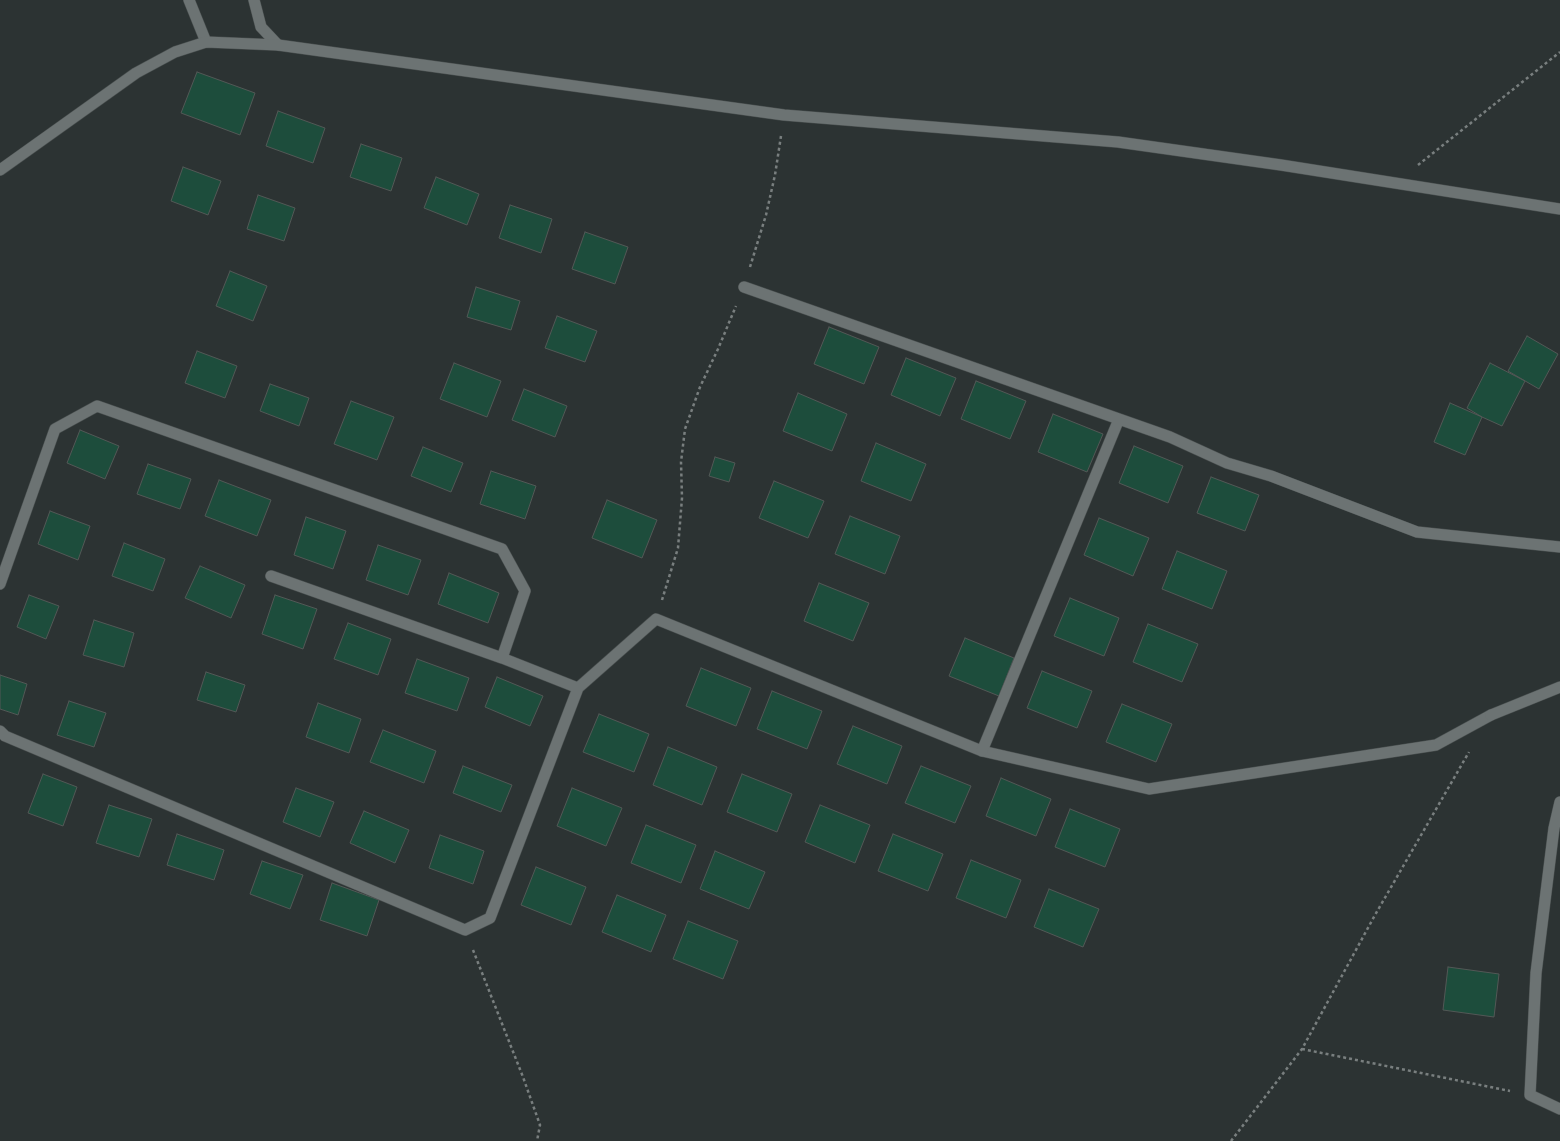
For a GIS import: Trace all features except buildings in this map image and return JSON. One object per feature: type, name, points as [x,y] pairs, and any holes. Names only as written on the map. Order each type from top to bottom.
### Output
[{"type":"street","points":[[189,0],[206,42]]},
{"type":"street","points":[[254,0],[261,27],[278,46]]},
{"type":"street","points":[[0,170],[136,73],[175,52],[206,42],[278,46],[784,116],[1118,142],[1560,209]]},
{"type":"street","points":[[744,287],[1170,437],[1227,463],[1271,476],[1417,532],[1560,547]]},
{"type":"street","points":[[0,584],[55,430],[97,406],[502,549],[525,591],[502,658]]},
{"type":"street","points":[[982,752],[1119,419]]},
{"type":"street","points":[[271,576],[502,658],[578,688]]},
{"type":"street","points":[[0,731],[5,736],[465,930],[490,918],[578,688],[656,619],[982,752],[1149,789],[1436,745],[1491,715],[1560,687]]},
{"type":"street","points":[[1560,802],[1554,828],[1536,973],[1530,1095],[1560,1109]]},
{"type":"path","points":[[1396,183],[1560,52]]},
{"type":"path","points":[[656,619],[678,548],[682,498],[681,462],[685,429],[700,387],[744,287],[766,215],[775,175],[784,116]]},
{"type":"path","points":[[1231,1141],[1302,1049],[1375,914],[1471,749]]},
{"type":"path","points":[[465,930],[524,1077],[540,1125],[537,1141]]},
{"type":"path","points":[[1302,1049],[1530,1095]]}]
